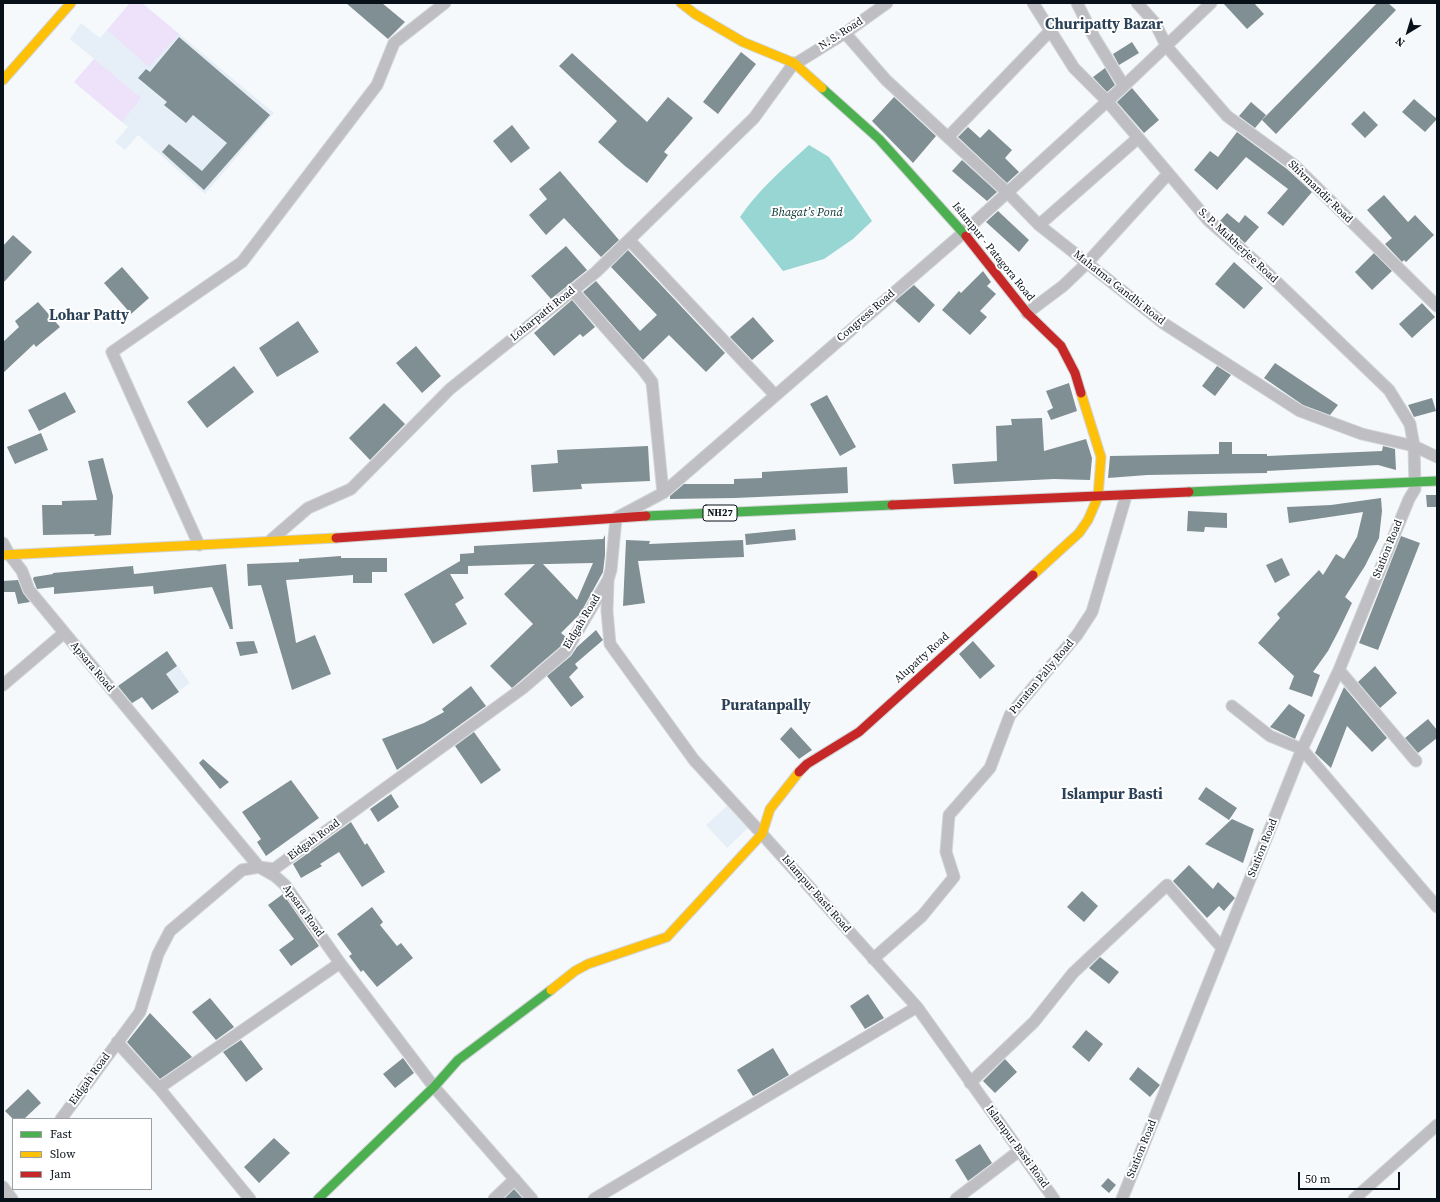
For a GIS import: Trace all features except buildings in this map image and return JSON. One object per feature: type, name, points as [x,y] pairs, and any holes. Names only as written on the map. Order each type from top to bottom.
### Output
[{"type":"street","points":[[3,80],[71,3]]},
{"type":"street","points":[[199,545],[112,352],[242,262],[377,85],[394,43],[445,3]]},
{"type":"street","name":"Islampur - Patagora Road","points":[[681,3],[695,14],[743,42],[794,63],[879,139],[964,233],[1027,313],[1061,346],[1075,373],[1101,456],[1098,497]]},
{"type":"street","name":"N. S. Road","points":[[794,63],[845,33],[887,3]]},
{"type":"street","name":"S. P. Mukherjee Road","points":[[1033,3],[1074,68],[1107,101],[1208,220],[1258,264],[1389,390],[1410,424],[1414,446]]},
{"type":"street","points":[[1077,3],[1094,37],[1124,86]]},
{"type":"street","name":"Shivmandir Road","points":[[1137,3],[1155,24],[1167,47],[1227,116],[1294,165],[1437,306]]},
{"type":"street","name":"Congress Road","points":[[616,518],[663,493],[964,233],[1167,47],[1211,3]]},
{"type":"street","points":[[948,137],[1051,30]]},
{"type":"street","name":"Mahatma Gandhi Road","points":[[845,33],[886,80],[1007,192],[1039,225],[1163,322],[1300,411],[1362,434],[1414,446],[1437,457]]},
{"type":"street","name":"Loharpatti Road","points":[[271,540],[308,508],[351,489],[450,389],[596,272],[754,118],[794,63]]},
{"type":"street","points":[[1039,225],[1138,138]]},
{"type":"street","points":[[1027,313],[1063,286],[1088,263],[1168,174]]},
{"type":"street","points":[[629,240],[775,395]]},
{"type":"street","points":[[572,291],[652,382],[663,493]]},
{"type":"street","points":[[1414,446],[1415,482]]},
{"type":"street","name":"NH27","points":[[6,554],[365,536],[616,518],[1437,481]]},
{"type":"street","name":"Station Road","points":[[1123,1199],[1302,749],[1339,670],[1409,499],[1415,489],[1415,482]]},
{"type":"street","name":"Puratan Pally Road","points":[[873,959],[922,916],[954,877],[946,852],[949,815],[990,768],[1010,715],[1077,636],[1092,612],[1126,496]]},
{"type":"street","name":"Alupatty Road","points":[[762,834],[770,809],[789,784],[808,764],[834,746],[859,732],[1079,533],[1088,520],[1098,497]]},
{"type":"street","points":[[608,580],[611,570],[616,518]]},
{"type":"street","name":"Apsara Road","points":[[3,543],[6,554],[22,571],[29,590],[259,867],[275,876],[285,885],[340,963],[434,1087],[532,1199]]},
{"type":"street","name":"Islampur Basti Road","points":[[608,580],[607,611],[610,644],[694,760],[917,1007],[1018,1151],[1054,1199]]},
{"type":"street","name":"Eidgah Road","points":[[62,1118],[140,1012],[158,954],[170,931],[242,870],[259,867],[274,869],[523,688],[566,651],[608,580]]},
{"type":"street","points":[[3,685],[64,633]]},
{"type":"street","points":[[1339,670],[1416,761]]},
{"type":"street","points":[[1232,706],[1270,736],[1302,749],[1437,907]]},
{"type":"street","points":[[318,1199],[434,1087],[458,1060],[575,971],[588,964],[667,937],[762,834]]},
{"type":"street","points":[[970,1083],[1034,1022],[1073,973],[1167,885],[1222,948]]},
{"type":"street","points":[[159,1088],[340,963]]},
{"type":"street","points":[[594,1199],[917,1007]]},
{"type":"street","points":[[117,1042],[159,1088],[250,1199]]},
{"type":"street","points":[[1354,1199],[1437,1125]]},
{"type":"street","points":[[956,1199],[1018,1151]]},
{"type":"street","points":[[494,1199],[515,1179]]},
{"type":"shaded area","points":[[130,3],[142,3],[274,113],[205,194],[138,135],[125,150],[115,142],[128,127],[74,82],[94,59],[70,39],[81,23],[100,38]]},
{"type":"shaded area","points":[[130,3],[142,3],[179,34],[149,67],[107,30]]},
{"type":"shaded area","points":[[94,59],[141,98],[122,122],[74,82]]},
{"type":"shaded area","points":[[167,651],[190,683],[152,710],[142,697],[128,707],[115,688]]},
{"type":"shaded area","points":[[727,806],[748,828],[727,848],[706,825]]},
{"type":"water","name":"Bhagat’s Pond","points":[[809,145],[829,157],[872,221],[853,239],[824,259],[783,271],[740,217],[755,197]]},
{"type":"traffic: fast","points":[[822,88],[879,139],[966,236]]},
{"type":"traffic: fast","points":[[1189,492],[1437,481]]},
{"type":"traffic: fast","points":[[646,516],[892,505]]},
{"type":"traffic: fast","points":[[318,1199],[434,1087],[458,1060],[551,990]]},
{"type":"traffic: slow","points":[[3,80],[71,3]]},
{"type":"traffic: slow","points":[[681,3],[695,14],[743,42],[794,63],[822,88]]},
{"type":"traffic: slow","points":[[1033,575],[1079,533],[1088,520],[1098,497],[1101,457],[1081,393]]},
{"type":"traffic: slow","points":[[3,555],[336,538]]},
{"type":"traffic: slow","points":[[551,990],[575,971],[588,964],[667,937],[762,834],[770,809],[799,772]]},
{"type":"traffic: jam","points":[[966,236],[1027,313],[1061,346],[1075,373],[1081,393]]},
{"type":"traffic: jam","points":[[892,505],[1189,492]]},
{"type":"traffic: jam","points":[[336,538],[646,516]]},
{"type":"traffic: jam","points":[[799,772],[807,764],[859,732],[1033,575]]},
{"type":"district","name":"Churipatty Bazar","points":[[1104,25]]},
{"type":"district","name":"Lohar Patty","points":[[89,316]]},
{"type":"district","name":"Puratanpally","points":[[766,706]]},
{"type":"district","name":"Islampur Basti","points":[[1112,795]]}]
